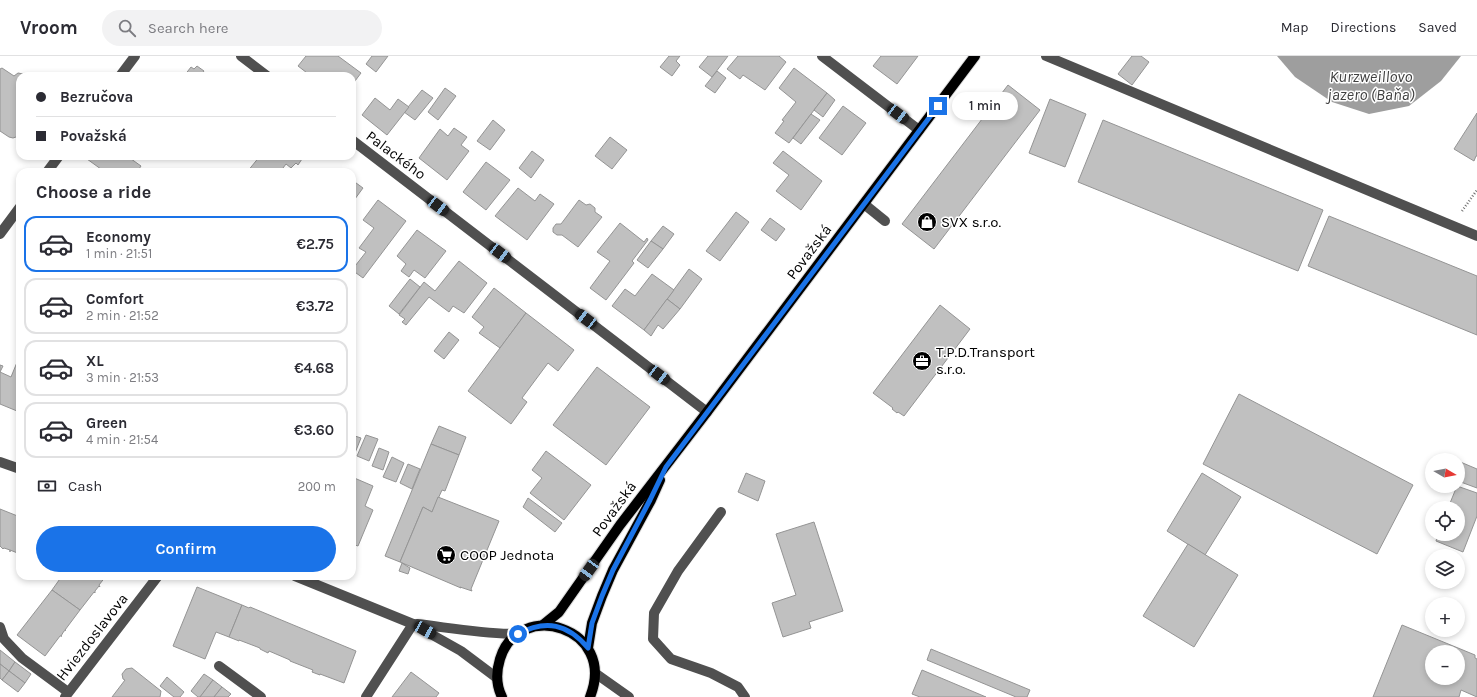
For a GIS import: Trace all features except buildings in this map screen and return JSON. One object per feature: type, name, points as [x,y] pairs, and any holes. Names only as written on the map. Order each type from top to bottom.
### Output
[{"type":"main road","name":"Považská","points":[[543,625],[559,612],[620,524],[666,467],[975,56]]},
{"type":"main road","name":"Považská","points":[[588,648],[592,623],[613,570],[666,467]]},
{"type":"main road","points":[[499,695],[497,666],[501,654],[508,643],[518,634],[530,628],[543,625],[556,626],[568,630],[579,638],[588,648],[593,660],[595,673],[594,686],[590,697]]},
{"type":"street","points":[[123,72],[135,56]]},
{"type":"street","points":[[241,56],[263,72]]},
{"type":"street","points":[[822,56],[919,130]]},
{"type":"street","points":[[1046,56],[1477,236]]},
{"type":"street","name":"Palackého","points":[[356,143],[707,412]]},
{"type":"street","points":[[864,204],[884,222]]},
{"type":"street","points":[[0,234],[16,212]]},
{"type":"street","points":[[0,462],[16,468]]},
{"type":"street","points":[[721,512],[678,571],[654,613],[653,639],[671,659],[711,673],[738,686],[745,697]]},
{"type":"street","name":"Hviezdoslavova","points":[[67,695],[155,580]]},
{"type":"street","points":[[305,580],[413,624],[462,651],[497,678]]},
{"type":"street","points":[[413,624],[494,634],[518,634]]},
{"type":"street","points":[[366,697],[413,624]]},
{"type":"street","points":[[0,627],[4,639],[22,658],[67,695]]},
{"type":"street","points":[[219,666],[261,697]]},
{"type":"street","points":[[595,673],[629,697]]},
{"type":"path","points":[[1452,225],[1477,190]]},
{"type":"water","name":"Kurzweillovo jazero (Baňa)","points":[[1277,56],[1461,56],[1441,81],[1409,106],[1369,114],[1332,102],[1295,77]]},
{"type":"place","name":"SVX s.r.o.","points":[[927,222]]},
{"type":"place","name":"T.P.D.Transport s.r.o.","points":[[922,361]]},
{"type":"place","name":"COOP Jednota","points":[[446,555]]},
{"type":"route","points":[[518,634],[530,628],[543,625],[556,626],[568,630],[579,638],[588,648],[592,623],[613,570],[666,467],[938,106]]}]
